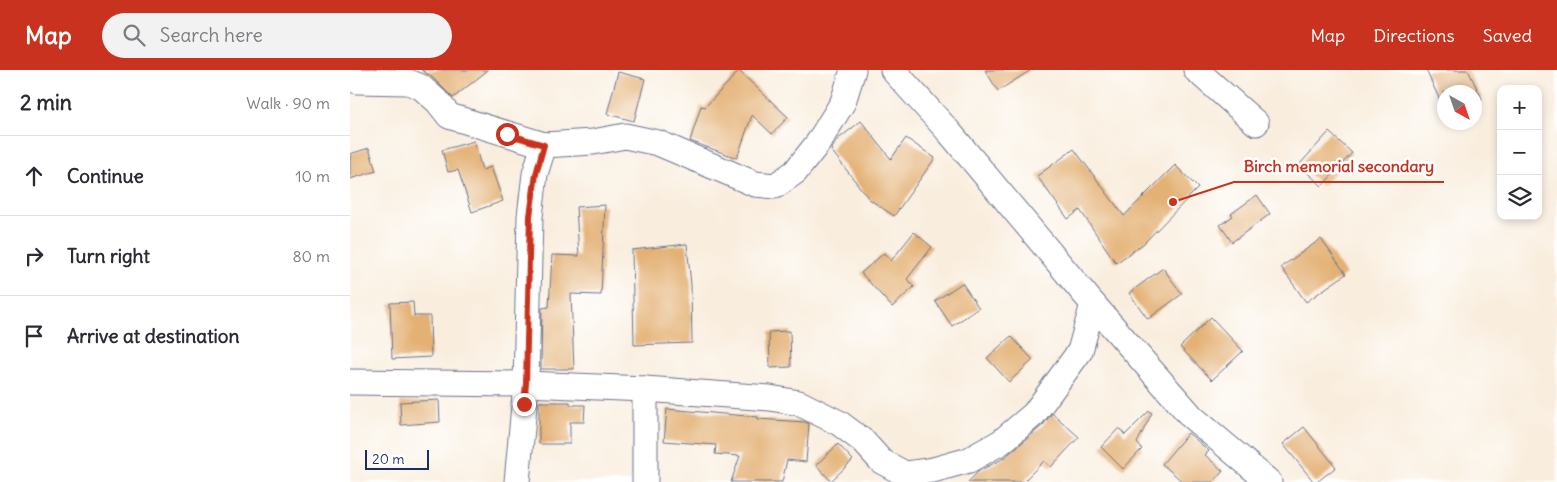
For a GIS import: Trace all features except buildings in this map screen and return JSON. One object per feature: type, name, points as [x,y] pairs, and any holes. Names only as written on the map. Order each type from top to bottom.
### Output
[{"type":"street","points":[[350,76],[357,81],[408,82],[421,87],[438,102],[449,116],[544,145],[593,142],[625,136],[658,144],[755,184],[775,186],[795,172],[818,143],[843,102],[853,70]]},
{"type":"street","points":[[893,70],[950,132],[1093,304],[1192,417],[1269,482]]},
{"type":"street","points":[[1196,70],[1256,123]]},
{"type":"street","points":[[517,482],[526,384],[530,216],[536,174],[544,145]]},
{"type":"street","points":[[350,382],[526,384],[645,389],[770,398],[799,403],[839,423],[863,441],[881,461],[905,474],[933,470],[969,460],[1001,442],[1034,414],[1080,351],[1093,304]]},
{"type":"street","points":[[645,389],[645,482]]},
{"type":"place","name":"Birch memorial secondary","points":[[1173,202]]},
{"type":"route","points":[[507,134],[544,145],[536,174],[530,216],[524,404]]}]
